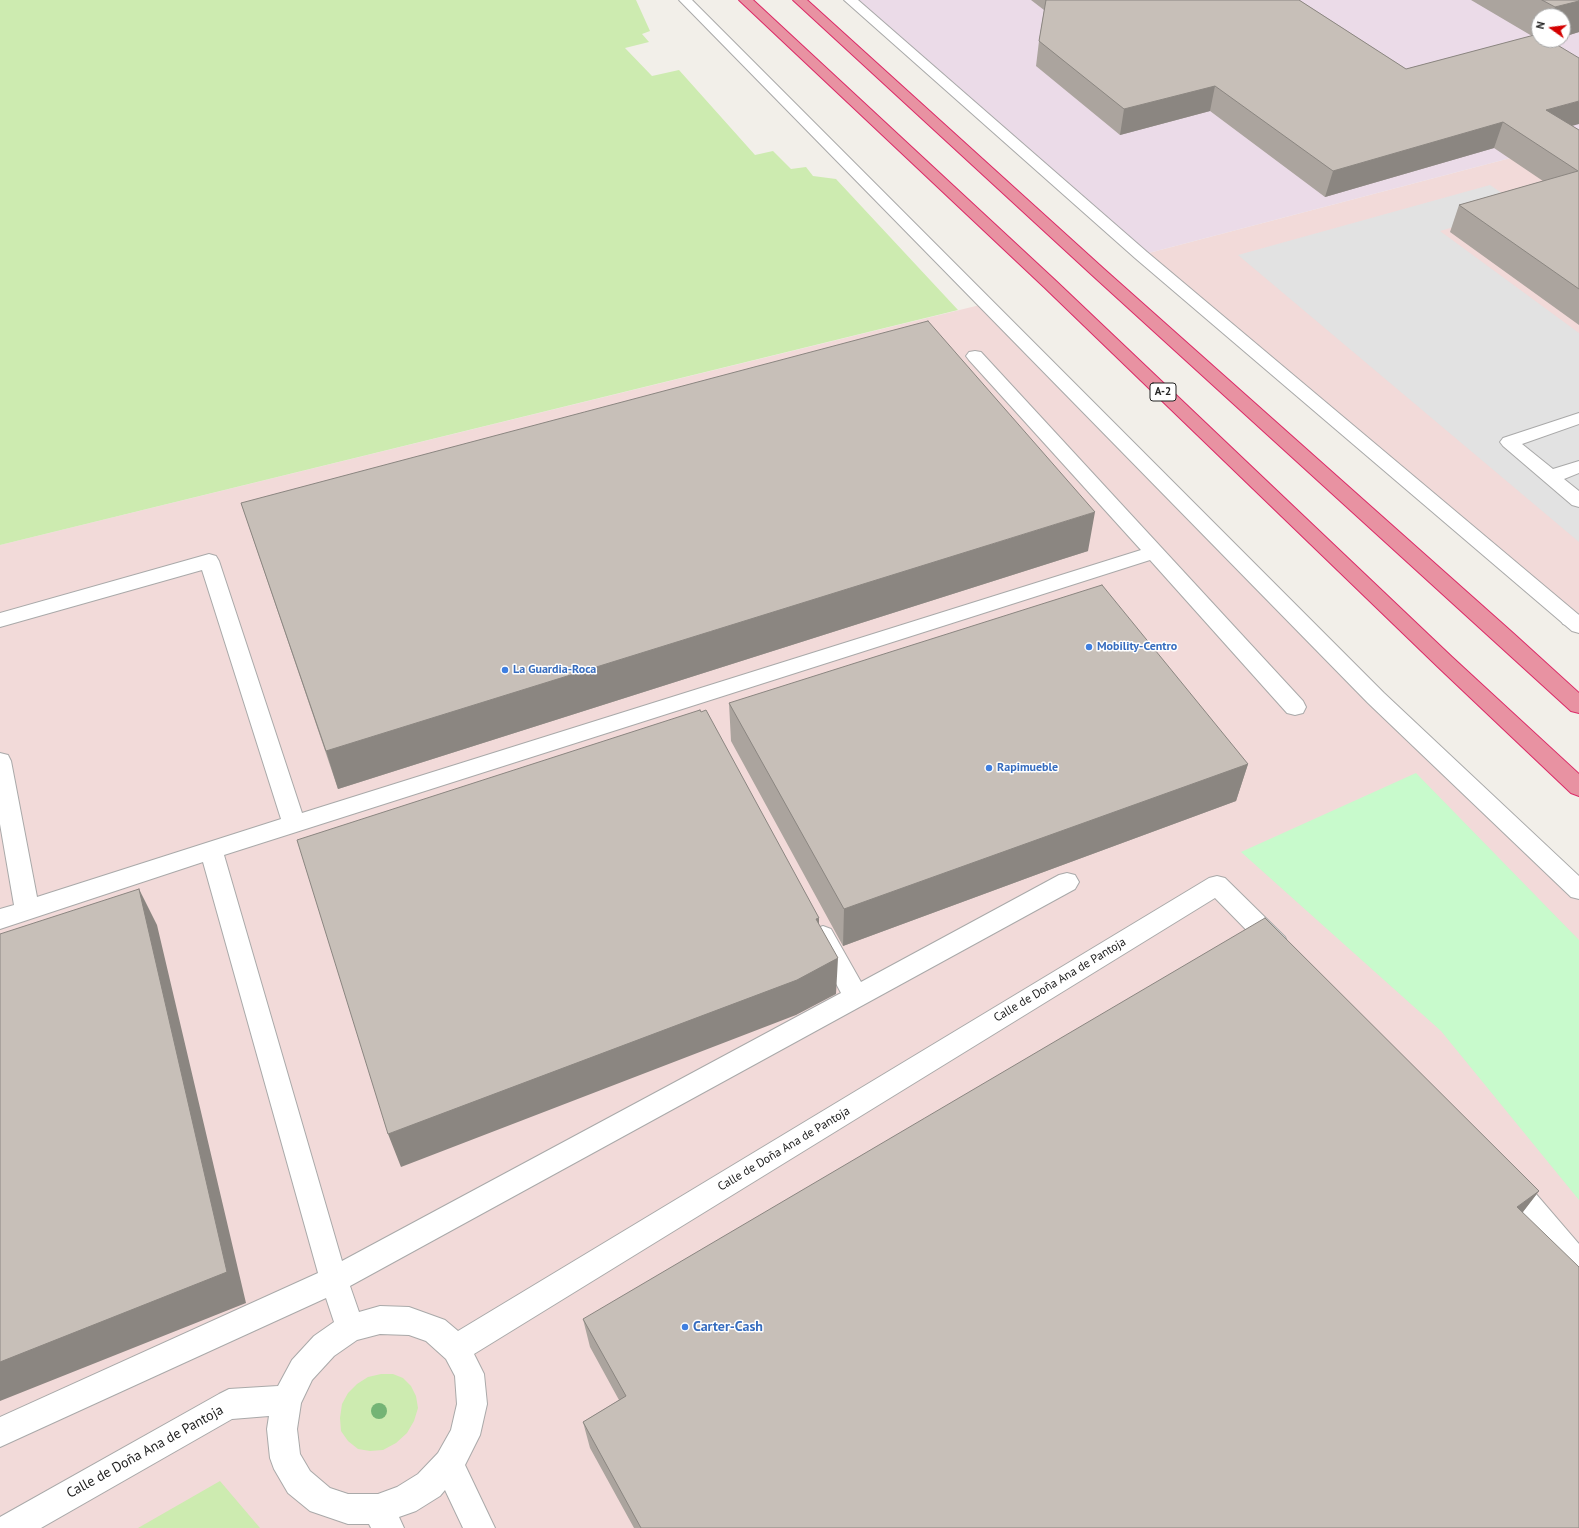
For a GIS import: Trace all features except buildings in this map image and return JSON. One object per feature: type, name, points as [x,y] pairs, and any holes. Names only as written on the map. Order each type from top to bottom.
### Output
[{"type":"highway","name":"A-2","points":[[745,0],[1045,279],[1445,662],[1579,788]]},
{"type":"highway","points":[[799,0],[1098,272],[1579,705]]},
{"type":"street","points":[[685,0],[1376,698],[1579,890]]},
{"type":"street","points":[[850,0],[1141,255],[1576,623]]},
{"type":"street","points":[[975,356],[1295,707]]},
{"type":"street","points":[[1579,418],[1509,442],[1579,501]]},
{"type":"street","points":[[1550,477],[1579,467]]},
{"type":"street","points":[[0,919],[211,850],[1155,552]]},
{"type":"street","points":[[0,620],[209,561],[294,824]]},
{"type":"street","points":[[694,698],[706,719]]},
{"type":"street","points":[[0,761],[27,910]]},
{"type":"street","points":[[211,850],[334,1280],[350,1328]]},
{"type":"street","points":[[0,1432],[334,1280],[1067,882]]},
{"type":"street","name":"Calle de Doña Ana de Pantoja","points":[[456,1349],[1216,885],[1290,959]]},
{"type":"street","points":[[814,920],[856,997]]},
{"type":"street","points":[[1492,1163],[1579,1265]]},
{"type":"street","points":[[380,1320],[409,1321],[435,1330],[456,1349],[469,1374],[472,1404],[465,1435],[449,1464],[429,1486],[404,1500],[383,1518],[321,1500],[299,1482],[286,1458],[282,1429],[287,1400],[302,1370],[319,1350],[350,1328],[380,1320]]},
{"type":"street","name":"Calle de Doña Ana de Pantoja","points":[[11,1528],[230,1404],[287,1400]]},
{"type":"street","points":[[449,1464],[479,1528]]},
{"type":"shaded area","points":[[850,0],[1579,0],[1579,140],[1141,255]]},
{"type":"shaded area","points":[[1579,140],[1579,626],[1141,255]]},
{"type":"shaded area","points":[[1490,185],[1522,207],[1440,231],[1579,333],[1579,542],[1238,255]]},
{"type":"shaded area","points":[[984,304],[1579,890],[1579,1528],[0,1528],[0,545]]},
{"type":"green space","points":[[0,0],[636,0],[650,31],[642,34],[649,42],[625,48],[652,76],[679,70],[755,155],[773,151],[791,169],[806,167],[813,176],[836,179],[958,310],[0,545]]},
{"type":"green space","points":[[1416,773],[1579,940],[1579,1200],[1441,1031],[1241,852]]},
{"type":"green space","points":[[381,1374],[393,1374],[403,1378],[411,1386],[416,1396],[418,1408],[414,1421],[407,1433],[396,1443],[383,1450],[370,1451],[358,1449],[348,1441],[341,1431],[340,1418],[342,1404],[348,1393],[357,1384],[368,1377]]},
{"type":"green space","points":[[220,1481],[260,1528],[138,1528]]},
{"type":"place","name":"Mobility-Centro","points":[[1089,647]]},
{"type":"place","name":"La Guardia-Roca","points":[[505,670]]},
{"type":"place","name":"Rapimueble","points":[[989,768]]},
{"type":"place","name":"Carter-Cash","points":[[685,1327]]}]
